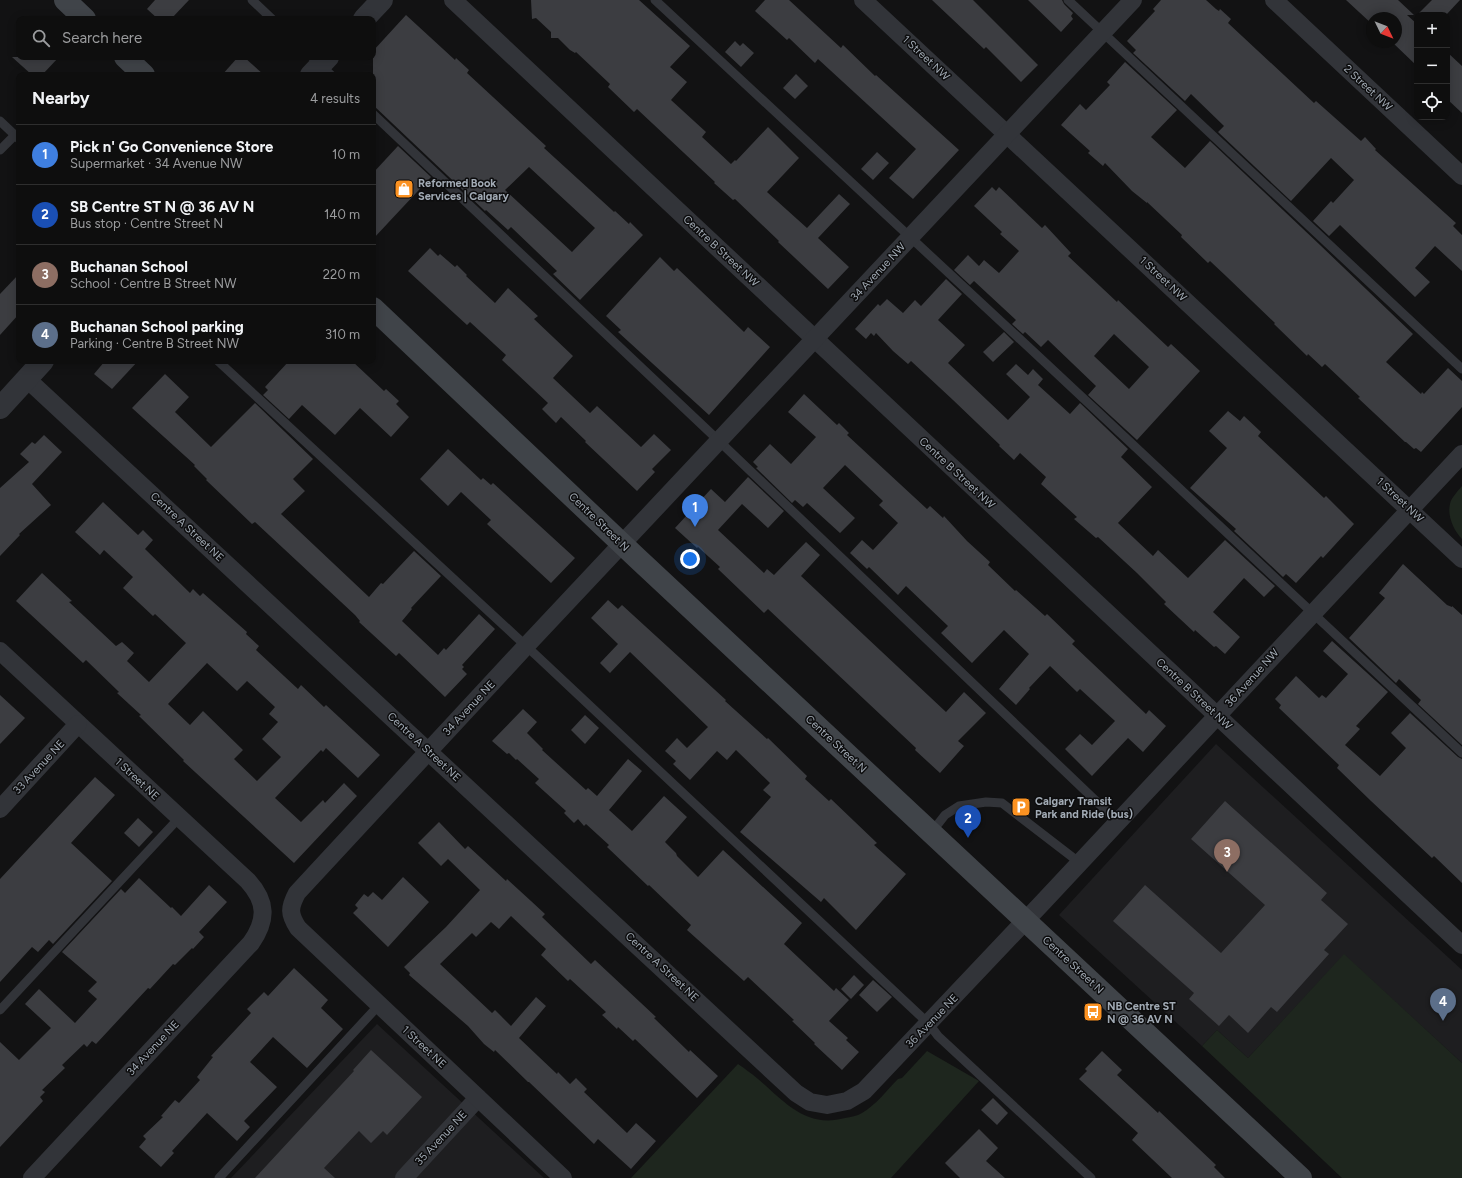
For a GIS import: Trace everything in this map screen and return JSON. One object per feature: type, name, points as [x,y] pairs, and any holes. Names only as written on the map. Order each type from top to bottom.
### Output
[{"type":"main road","points":[[65,0],[82,16]]},
{"type":"main road","points":[[128,60],[141,72]]},
{"type":"main road","name":"Centre Street N","points":[[376,311],[931,833],[1301,1178]]},
{"type":"street","points":[[367,16],[382,0]]},
{"type":"street","name":"Centre B Street NW","points":[[453,0],[1462,945]]},
{"type":"street","name":"1 Street NW","points":[[863,0],[1462,559]]},
{"type":"street","name":"34 Avenue NW","points":[[623,544],[1133,0]]},
{"type":"street","name":"2 Street NW","points":[[1274,0],[1462,176]]},
{"type":"street","points":[[0,408],[40,364]]},
{"type":"street","name":"Centre A Street NE","points":[[27,379],[796,1093],[810,1102],[827,1105]]},
{"type":"street","name":"36 Avenue NW","points":[[1026,920],[1462,454]]},
{"type":"street","name":"34 Avenue NE","points":[[290,912],[297,893],[526,646],[623,544]]},
{"type":"street","name":"1 Street NE","points":[[0,651],[256,890],[261,901],[262,912]]},
{"type":"street","name":"33 Avenue NE","points":[[0,809],[78,724]]},
{"type":"street","name":"34 Avenue NE","points":[[32,1178],[250,943],[259,931],[262,912]]},
{"type":"street","name":"1 Street NE","points":[[290,912],[292,920],[298,928],[563,1178]]},
{"type":"street","name":"36 Avenue NE","points":[[827,1105],[847,1102],[864,1091],[1026,920]]},
{"type":"street","name":"35 Avenue NE","points":[[404,1178],[478,1098]]},
{"type":"lane","points":[[252,0],[269,16]]},
{"type":"lane","points":[[655,0],[911,237],[1462,753]]},
{"type":"lane","points":[[1068,0],[1462,369]]},
{"type":"lane","points":[[376,117],[719,441],[1118,822]]},
{"type":"lane","points":[[0,121],[16,136]]},
{"type":"lane","points":[[0,150],[16,138]]},
{"type":"lane","points":[[221,364],[526,646],[928,1024],[938,1036],[1091,1178]]},
{"type":"lane","points":[[931,833],[945,815],[960,806],[986,802],[1002,803],[1080,863]]},
{"type":"lane","points":[[0,1010],[179,818]]},
{"type":"lane","points":[[219,1178],[379,1005]]},
{"type":"shaded area","points":[[1462,486],[1462,539],[1456,532],[1452,523],[1449,509],[1452,499]]},
{"type":"shaded area","points":[[1216,744],[1462,970],[1462,1063],[1344,955],[1248,1058],[1217,1030],[1202,1046],[1059,915]]},
{"type":"shaded area","points":[[1344,954],[1462,1063],[1462,1178],[1342,1178],[1202,1046],[1217,1030],[1248,1058]]},
{"type":"shaded area","points":[[377,1024],[544,1178],[231,1178]]},
{"type":"shaded area","points":[[927,1051],[979,1081],[891,1178],[631,1178],[738,1064],[797,1111],[819,1120],[831,1120],[856,1116],[867,1110],[877,1102],[898,1079],[902,1078]]},
{"type":"building","points":[[155,0],[189,0],[174,16],[155,16],[147,9]]},
{"type":"building","points":[[531,0],[639,0],[690,46],[670,67],[687,82],[671,100],[706,132],[702,137],[731,164],[735,160],[736,161],[768,127],[799,158],[767,192],[807,228],[839,194],[850,204],[818,238],[849,267],[828,289],[735,199],[733,200],[714,183],[715,182],[637,109],[634,112],[608,87],[610,84],[576,52],[575,53],[570,50],[558,38],[551,38],[551,32],[536,18],[532,19]]},
{"type":"building","points":[[765,0],[789,0],[841,48],[843,45],[875,76],[876,75],[959,150],[913,199],[889,178],[916,149],[818,59],[815,63],[789,38],[787,40],[755,11]]},
{"type":"building","points":[[932,0],[973,0],[1038,65],[1021,82],[986,47],[984,49]]},
{"type":"building","points":[[1028,0],[1062,0],[1073,13],[1071,16],[1073,19],[1061,32]]},
{"type":"building","points":[[1161,0],[1206,0],[1219,11],[1220,9],[1231,19],[1228,23],[1314,103],[1316,101],[1361,141],[1365,137],[1376,149],[1375,150],[1456,223],[1453,226],[1462,235],[1462,271],[1435,246],[1415,268],[1430,282],[1415,297],[1340,225],[1329,236],[1313,221],[1331,201],[1333,203],[1354,180],[1331,158],[1291,201],[1218,132],[1224,126],[1191,94],[1185,101],[1133,53],[1136,50],[1127,41],[1155,11],[1153,9]]},
{"type":"building","points":[[1346,0],[1398,0],[1414,15],[1407,15],[1414,21],[1414,63],[1398,48],[1402,48],[1402,12],[1366,12],[1366,18]]},
{"type":"building","points":[[1432,0],[1460,0],[1449,12],[1420,12]]},
{"type":"building","points":[[406,15],[455,60],[456,58],[469,70],[467,73],[546,146],[544,148],[614,212],[615,211],[629,224],[630,222],[643,235],[580,300],[553,274],[557,271],[511,227],[508,230],[486,210],[485,211],[376,108],[376,72],[373,72],[373,60],[376,60],[376,48]],"holes":[[[529,167],[595,228],[572,252],[505,190]]]},
{"type":"building","points":[[735,41],[740,46],[743,43],[754,53],[741,67],[725,52]]},
{"type":"building","points":[[1450,55],[1462,66],[1462,113],[1450,102]]},
{"type":"building","points":[[12,57],[16,57],[16,60],[56,60],[45,72],[29,72]]},
{"type":"building","points":[[235,60],[247,60],[261,72],[225,72]]},
{"type":"building","points":[[1125,62],[1177,110],[1151,137],[1185,168],[1210,141],[1413,334],[1386,362],[1421,394],[1422,392],[1424,394],[1448,368],[1462,381],[1462,407],[1421,452],[1405,442],[1358,398],[1360,397],[1325,364],[1322,367],[1308,354],[1307,356],[1210,261],[1208,263],[1181,237],[1182,235],[1147,202],[1132,191],[1105,163],[1103,166],[1088,153],[1090,151],[1061,125],[1080,104],[1086,110],[1110,85],[1107,82]]},
{"type":"building","points":[[796,74],[808,86],[795,99],[783,88]]},
{"type":"building","points":[[398,146],[431,177],[376,236],[376,170]]},
{"type":"building","points":[[877,152],[889,163],[873,180],[861,169]]},
{"type":"building","points":[[992,187],[996,191],[999,187],[1042,228],[1045,225],[1071,253],[1068,256],[1117,302],[1118,300],[1168,347],[1171,344],[1200,371],[1137,440],[1088,395],[1096,386],[1048,340],[1041,347],[1025,332],[1023,334],[1012,324],[1016,320],[974,281],[970,285],[954,270],[968,255],[979,266],[984,260],[999,273],[1019,251],[1000,234],[1002,232],[974,206]],"holes":[[[1114,334],[1149,367],[1129,389],[1094,356]]]},
{"type":"building","points":[[430,248],[438,256],[440,254],[455,267],[457,265],[467,275],[466,276],[495,303],[508,288],[538,316],[534,319],[573,356],[553,378],[590,413],[597,406],[641,447],[654,434],[671,450],[652,469],[655,472],[637,491],[561,417],[556,423],[542,409],[548,403],[502,360],[506,355],[470,322],[467,325],[408,271]]},
{"type":"building","points":[[660,257],[674,271],[677,268],[744,332],[748,327],[770,347],[709,415],[618,332],[621,330],[606,316]]},
{"type":"building","points":[[16,277],[16,317],[0,335],[0,294]]},
{"type":"building","points":[[946,279],[962,294],[938,320],[965,345],[948,363],[1008,420],[1030,397],[1006,374],[1016,364],[1028,375],[1033,369],[1043,379],[1038,385],[1070,414],[1080,403],[1128,449],[1121,457],[1152,487],[1118,523],[1153,556],[1158,550],[1188,578],[1225,540],[1275,586],[1264,597],[1244,578],[1213,612],[1240,637],[1225,654],[1216,646],[1214,647],[1195,630],[1194,632],[1164,604],[1166,602],[1137,573],[1098,537],[1096,538],[1074,519],[1077,517],[1041,484],[1046,477],[1020,453],[1014,460],[911,361],[908,364],[876,333],[874,336],[871,333],[866,339],[855,329],[878,304],[880,306],[887,299],[903,313],[915,300],[921,306]]},
{"type":"building","points":[[1004,332],[1014,342],[993,362],[983,352]]},
{"type":"building","points":[[102,364],[135,364],[112,389],[94,374]]},
{"type":"building","points":[[286,364],[355,364],[384,391],[386,389],[399,401],[396,404],[409,417],[391,437],[360,408],[335,435],[302,405],[289,419],[263,395],[268,390],[265,387]]},
{"type":"building","points":[[165,374],[189,397],[175,412],[211,447],[255,403],[313,459],[293,479],[305,491],[281,514],[369,597],[381,583],[383,584],[414,551],[441,576],[411,608],[412,609],[402,621],[438,655],[444,648],[446,650],[479,614],[495,629],[462,665],[464,667],[462,669],[467,674],[445,697],[399,653],[396,656],[359,622],[360,621],[355,615],[255,522],[252,524],[206,480],[207,479],[194,466],[195,465],[132,408]]},
{"type":"building","points":[[804,394],[837,425],[839,423],[849,433],[847,435],[927,509],[930,506],[943,518],[944,516],[967,541],[990,562],[988,565],[1015,591],[1016,590],[1045,616],[1047,614],[1075,641],[1072,644],[1146,714],[1149,710],[1166,726],[1143,752],[1128,738],[1092,776],[1065,749],[1080,734],[1092,745],[1115,721],[1080,689],[1077,692],[1050,666],[1029,688],[1030,689],[1016,705],[999,689],[1029,654],[1004,630],[972,663],[941,633],[948,626],[906,586],[898,595],[869,567],[867,569],[850,553],[862,540],[873,550],[898,523],[879,505],[883,501],[845,465],[823,488],[855,518],[840,533],[807,503],[803,507],[795,500],[792,503],[756,468],[758,467],[753,462],[770,444],[791,464],[816,437],[788,412]]},
{"type":"building","points":[[1228,411],[1240,421],[1244,416],[1261,432],[1258,436],[1324,498],[1326,496],[1354,524],[1323,558],[1321,556],[1296,583],[1286,574],[1283,577],[1234,531],[1236,529],[1190,488],[1227,448],[1209,431]]},
{"type":"building","points":[[44,435],[62,452],[32,484],[51,505],[19,534],[20,535],[0,556],[0,488],[29,462],[20,454],[32,442],[35,444]]},
{"type":"building","points":[[448,449],[481,480],[483,478],[491,485],[493,483],[575,558],[551,583],[487,524],[491,520],[461,492],[448,506],[420,479]]},
{"type":"building","points":[[748,477],[784,511],[768,528],[742,504],[718,530],[764,573],[767,569],[774,575],[806,542],[820,555],[801,576],[946,712],[964,692],[986,713],[958,741],[964,746],[940,773],[915,750],[916,748],[768,609],[764,613],[718,569],[720,567],[675,528],[711,489],[725,502]]},
{"type":"building","points":[[103,502],[138,535],[143,530],[153,540],[145,549],[190,593],[193,589],[200,596],[203,593],[247,632],[246,634],[259,646],[256,650],[298,689],[301,685],[324,707],[326,705],[380,755],[358,778],[326,748],[323,752],[321,750],[275,798],[301,822],[323,800],[325,803],[344,783],[357,796],[294,863],[183,761],[184,760],[139,716],[141,715],[117,693],[119,692],[86,660],[83,663],[16,601],[42,573],[72,601],[69,602],[116,646],[122,642],[134,653],[127,661],[149,682],[186,643],[155,614],[153,616],[123,588],[133,577],[104,550],[100,555],[75,532]],"holes":[[[207,663],[237,691],[247,681],[275,707],[269,714],[278,722],[262,739],[281,757],[257,781],[234,759],[243,750],[203,711],[190,725],[168,704]]]},
{"type":"building","points":[[1403,564],[1447,605],[1452,606],[1462,615],[1462,745],[1418,704],[1421,700],[1399,679],[1396,683],[1349,638],[1385,598],[1379,593]]},
{"type":"building","points":[[608,600],[618,609],[622,605],[726,700],[725,701],[767,739],[768,738],[807,776],[805,779],[829,801],[831,799],[877,843],[874,845],[906,874],[856,930],[824,898],[821,902],[740,832],[771,797],[763,790],[770,783],[736,750],[727,760],[717,751],[690,780],[673,764],[676,761],[665,751],[677,738],[687,748],[708,727],[630,652],[610,673],[600,663],[618,644],[591,618]]},
{"type":"building","points":[[1332,641],[1388,692],[1356,726],[1360,729],[1345,745],[1380,776],[1406,748],[1391,733],[1410,713],[1462,759],[1462,883],[1434,856],[1432,858],[1371,801],[1337,768],[1339,765],[1279,708],[1281,705],[1275,699],[1296,676],[1319,698],[1322,695],[1326,698],[1348,674],[1323,651]]},
{"type":"building","points":[[0,695],[25,718],[0,744]]},
{"type":"building","points":[[523,709],[537,722],[527,733],[543,749],[542,750],[586,790],[588,788],[597,796],[628,759],[642,771],[609,810],[632,831],[664,796],[687,817],[665,842],[698,877],[723,850],[802,923],[784,944],[834,991],[836,988],[849,1000],[829,1021],[848,1038],[846,1040],[859,1052],[842,1070],[792,1021],[794,1020],[748,977],[744,981],[687,930],[691,925],[607,847],[609,845],[586,824],[584,826],[578,819],[574,823],[564,813],[566,811],[535,783],[539,779],[517,759],[516,760],[509,753],[507,754],[492,741]]},
{"type":"building","points":[[585,715],[599,728],[585,744],[571,730]]},
{"type":"building","points":[[95,777],[115,795],[71,843],[112,881],[53,944],[49,940],[38,952],[32,947],[0,982],[0,879]]},
{"type":"building","points":[[1225,801],[1327,893],[1321,900],[1348,924],[1324,950],[1329,954],[1277,1012],[1271,1007],[1248,1033],[1229,1015],[1219,1026],[1189,999],[1194,993],[1113,921],[1145,885],[1221,953],[1265,905],[1191,839]]},
{"type":"building","points":[[138,818],[153,832],[139,847],[124,833]]},
{"type":"building","points":[[439,822],[465,849],[468,846],[506,881],[507,879],[545,914],[542,917],[591,964],[595,960],[656,1017],[654,1018],[689,1052],[690,1050],[718,1076],[697,1098],[635,1039],[633,1041],[602,1015],[606,1012],[570,979],[568,981],[541,955],[546,949],[511,916],[499,929],[491,922],[476,937],[472,933],[440,964],[492,1013],[495,1010],[511,1026],[536,997],[546,1006],[519,1038],[557,1074],[558,1072],[570,1084],[576,1078],[587,1089],[584,1092],[627,1133],[636,1123],[656,1141],[631,1169],[598,1139],[594,1144],[495,1050],[494,1052],[484,1044],[468,1026],[409,975],[410,973],[404,967],[446,927],[480,890],[448,859],[441,866],[418,843]]},
{"type":"building","points":[[403,877],[429,902],[388,947],[353,913],[358,908],[355,905],[364,894],[368,897],[373,892],[382,900]]},
{"type":"building","points":[[139,878],[181,916],[209,885],[227,902],[199,932],[204,937],[193,949],[192,948],[175,965],[173,964],[150,989],[148,988],[96,1044],[92,1041],[87,1047],[84,1044],[62,1065],[65,1068],[42,1090],[45,1092],[40,1097],[43,1101],[0,1147],[0,1042],[19,1060],[51,1028],[25,1004],[39,989],[75,1023],[97,999],[88,991],[97,982],[62,952],[121,889],[125,893]]},
{"type":"building","points":[[294,968],[328,1000],[321,1008],[343,1029],[307,1068],[273,1037],[250,1062],[277,1087],[244,1121],[250,1127],[237,1141],[207,1113],[172,1151],[174,1153],[161,1167],[139,1147],[146,1139],[143,1136],[163,1117],[161,1116],[175,1100],[179,1103],[200,1080],[197,1077],[213,1057],[211,1056],[251,1013],[247,1009],[264,992],[268,996]]},
{"type":"building","points":[[854,975],[864,985],[851,999],[841,989]]},
{"type":"building","points":[[873,980],[892,997],[877,1012],[859,995]]},
{"type":"building","points":[[371,1050],[422,1097],[387,1135],[383,1131],[371,1143],[359,1131],[324,1168],[335,1178],[255,1178],[354,1071],[353,1070]]},
{"type":"building","points":[[1102,1051],[1122,1070],[1117,1075],[1158,1113],[1159,1111],[1216,1165],[1214,1167],[1225,1178],[1172,1178],[1132,1140],[1138,1133],[1079,1079],[1087,1071],[1085,1069]]},
{"type":"building","points":[[993,1098],[1008,1113],[997,1125],[981,1110]]},
{"type":"building","points":[[979,1129],[998,1148],[986,1161],[1005,1178],[960,1178],[945,1163]]},
{"type":"place","name":"Reformed Book Services | Calgary","points":[[404,189]]},
{"type":"place","name":"Pick n' Go Convenience Store","points":[[695,527]]},
{"type":"place","name":"Calgary Transit Park and Ride (bus)","points":[[1021,807]]},
{"type":"place","name":"SB Centre ST N @ 36 AV N","points":[[968,838]]},
{"type":"place","name":"Buchanan School","points":[[1227,872]]},
{"type":"place","name":"NB Centre ST N @ 36 AV N","points":[[1093,1012]]},
{"type":"place","name":"Buchanan School parking","points":[[1443,1021]]}]
